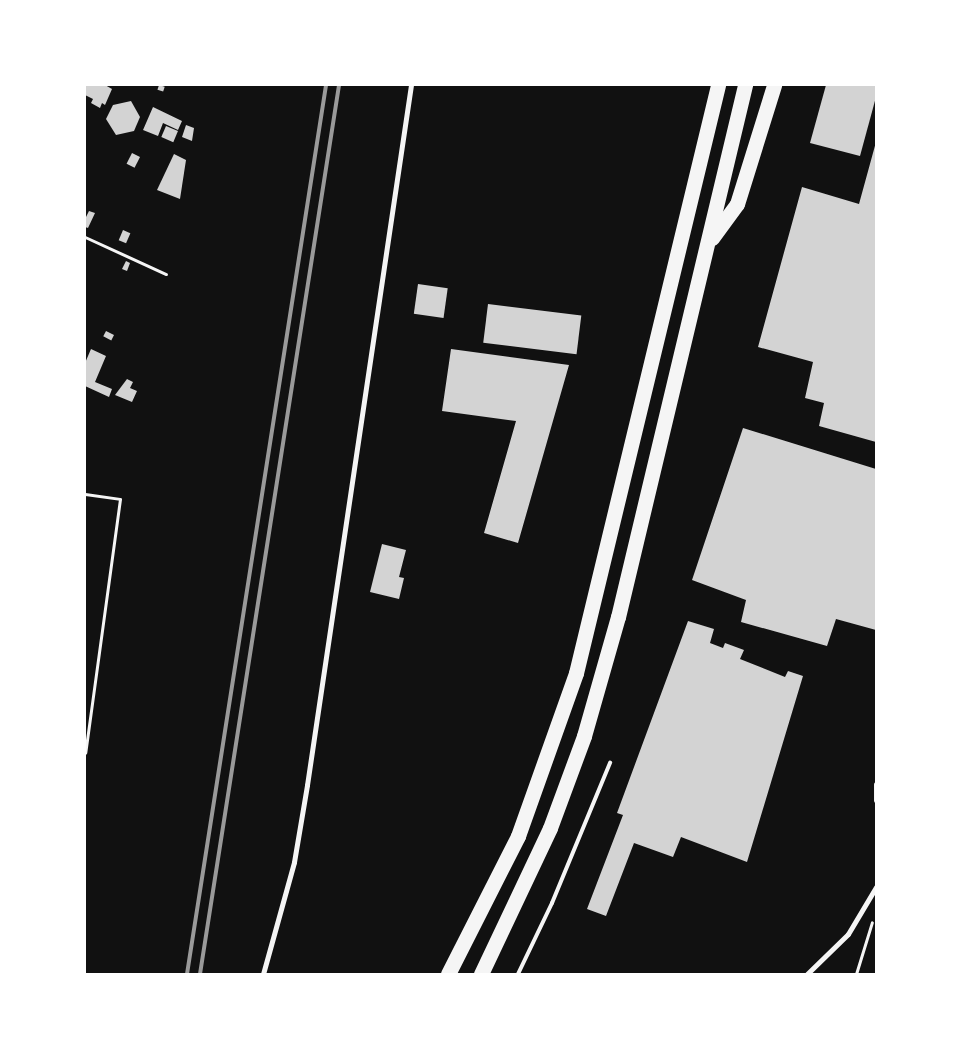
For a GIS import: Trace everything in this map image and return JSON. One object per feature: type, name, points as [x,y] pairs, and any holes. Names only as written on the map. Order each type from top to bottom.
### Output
[{"type":"highway","points":[[711,85],[714,102]]},
{"type":"highway","points":[[448,974],[518,836],[576,673],[718,85]]},
{"type":"highway","points":[[481,974],[550,828],[584,736],[618,617],[745,85]]},
{"type":"highway","points":[[708,243],[737,204],[774,85]]},
{"type":"street","points":[[263,974],[294,862],[307,785],[411,85]]},
{"type":"street","points":[[876,784],[876,800]]},
{"type":"street","points":[[807,974],[848,934],[876,887]]},
{"type":"lane","points":[[518,974],[552,903],[610,763]]},
{"type":"path","points":[[85,237],[166,274]]},
{"type":"path","points":[[85,494],[120,499],[85,753]]},
{"type":"path","points":[[856,974],[874,914]]},
{"type":"building","points":[[85,85],[105,85],[112,89],[105,105],[102,103],[100,108],[91,103],[93,99],[85,95]]},
{"type":"building","points":[[159,85],[165,87],[163,92],[157,90]]},
{"type":"building","points":[[826,85],[876,85],[876,97],[860,156],[810,143]]},
{"type":"building","points":[[131,101],[140,117],[134,131],[116,135],[106,119],[113,105]]},
{"type":"building","points":[[153,107],[182,121],[178,130],[163,123],[158,136],[143,130]]},
{"type":"building","points":[[186,125],[194,128],[192,141],[182,137]]},
{"type":"building","points":[[166,126],[178,131],[173,142],[161,137]]},
{"type":"building","points":[[876,142],[876,442],[819,426],[824,403],[805,398],[813,362],[758,347],[802,187],[859,204]]},
{"type":"building","points":[[132,153],[140,157],[135,168],[127,164]]},
{"type":"building","points":[[174,154],[186,160],[180,199],[157,190]]},
{"type":"building","points":[[89,211],[95,213],[88,228],[85,227],[85,219]]},
{"type":"building","points":[[123,230],[130,233],[126,243],[119,240]]},
{"type":"building","points":[[126,261],[130,263],[127,271],[122,269]]},
{"type":"building","points":[[418,284],[448,288],[444,318],[414,314]]},
{"type":"building","points":[[488,304],[581,315],[577,354],[483,343]]},
{"type":"building","points":[[106,331],[114,335],[111,340],[103,336]]},
{"type":"building","points":[[91,349],[106,356],[95,382],[112,389],[109,397],[85,386],[85,363]]},
{"type":"building","points":[[451,349],[569,365],[518,543],[484,533],[516,421],[442,411]]},
{"type":"building","points":[[127,379],[133,382],[130,388],[137,391],[132,402],[115,395]]},
{"type":"building","points":[[743,428],[876,469],[876,630],[836,619],[827,646],[741,622],[746,600],[692,580]]},
{"type":"building","points":[[382,544],[406,550],[399,577],[404,578],[399,599],[370,592]]},
{"type":"building","points":[[688,621],[714,629],[710,643],[723,648],[725,643],[744,650],[740,659],[785,677],[788,671],[803,676],[747,862],[681,837],[673,857],[634,843],[606,916],[587,909],[623,815],[617,813]]},
{"type":"railway","points":[[187,974],[326,85]]},
{"type":"railway","points":[[200,974],[339,85]]}]
